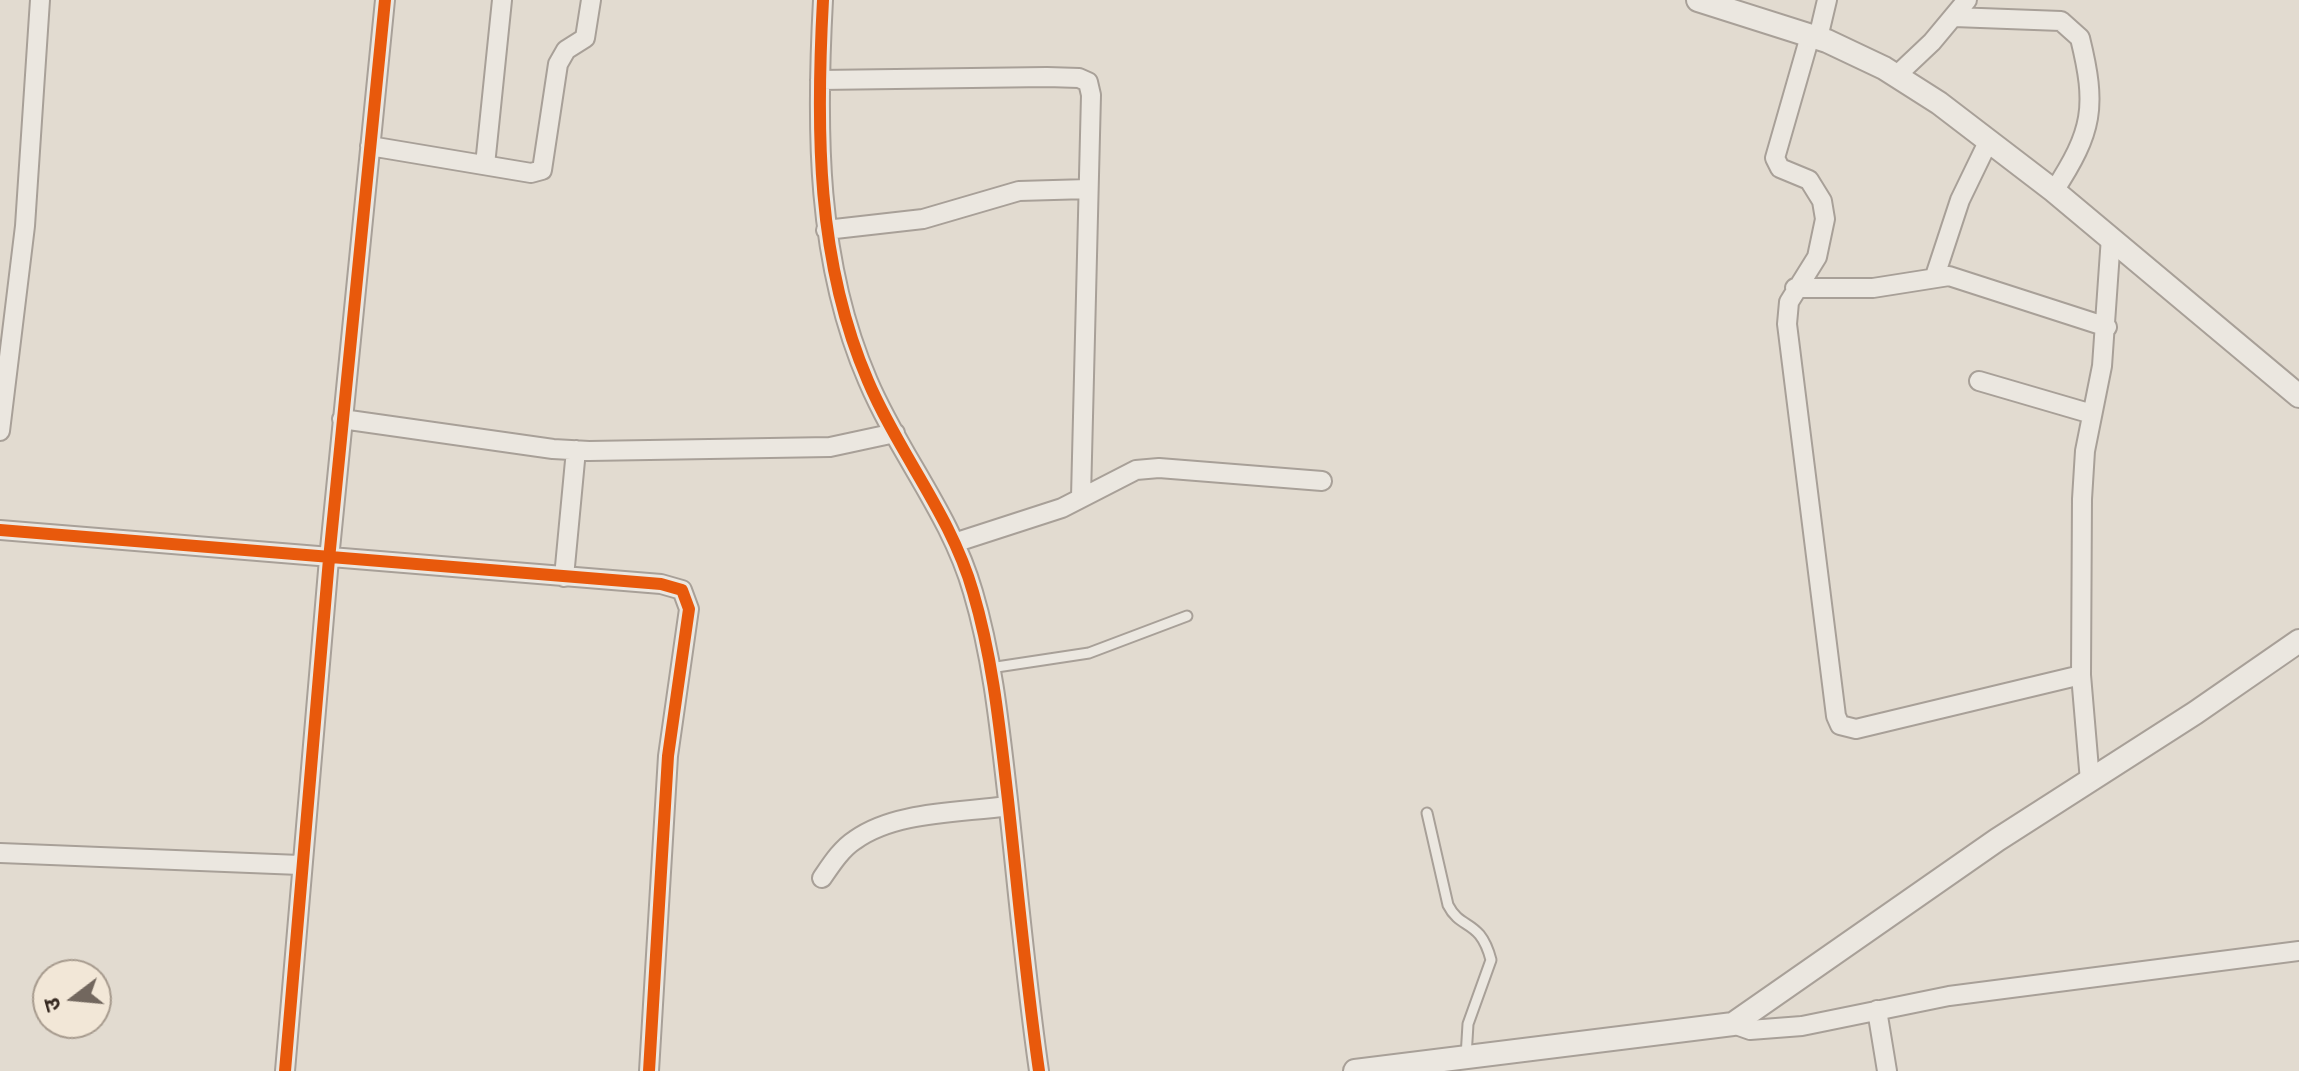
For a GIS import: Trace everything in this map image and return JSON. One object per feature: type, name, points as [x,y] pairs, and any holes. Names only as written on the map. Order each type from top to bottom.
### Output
[{"type":"street","points":[[0,431],[25,226],[40,0]]},
{"type":"street","points":[[285,1071],[300,865],[385,0]]},
{"type":"street","points":[[485,165],[502,0]]},
{"type":"street","points":[[370,146],[531,173],[542,170],[558,64],[566,50],[585,38],[591,0]]},
{"type":"street","points":[[823,0],[820,160],[826,230],[844,319],[868,382],[957,542],[973,591],[990,668],[1039,1071]]},
{"type":"street","points":[[1698,0],[1814,37],[1896,76],[1989,140],[2054,191],[2299,396]]},
{"type":"street","points":[[1827,0],[1775,158],[1780,168],[1809,180],[1822,201],[1825,219],[1817,257],[1789,302],[1789,338],[1834,706],[1840,725],[1856,729],[2081,675]]},
{"type":"street","points":[[1896,76],[1967,0]]},
{"type":"street","points":[[1954,17],[2061,21],[2080,38],[2091,113],[2086,136],[2054,191]]},
{"type":"street","points":[[820,80],[1084,79],[1091,95],[1081,497]]},
{"type":"street","points":[[1935,276],[1960,200],[1989,140]]},
{"type":"street","points":[[826,230],[923,219],[991,196],[1019,191],[1088,189]]},
{"type":"street","points":[[2090,781],[2081,675],[2082,499],[2107,327],[2111,237]]},
{"type":"street","points":[[1795,288],[1873,288],[1935,276],[1967,279],[2107,327]]},
{"type":"street","points":[[1979,381],[2092,414]]},
{"type":"street","points":[[342,419],[576,450],[797,449],[830,447],[895,433]]},
{"type":"street","points":[[564,577],[576,450]]},
{"type":"street","points":[[957,542],[1025,523],[1136,470],[1159,468],[1322,481]]},
{"type":"street","points":[[0,530],[674,586],[682,590],[688,601],[668,756],[649,1071]]},
{"type":"street","points":[[1726,1026],[1997,840],[2299,641]]},
{"type":"street","points":[[822,878],[852,841],[871,830],[906,821],[1008,806]]},
{"type":"street","points":[[0,853],[300,865]]},
{"type":"street","points":[[1355,1071],[1726,1026],[1771,1030],[1830,1022],[1949,996],[2299,951]]},
{"type":"street","points":[[1877,1010],[1887,1071]]},
{"type":"lane","points":[[990,668],[1089,653],[1187,616]]},
{"type":"lane","points":[[1427,813],[1448,905],[1452,912],[1479,931],[1491,960],[1468,1024],[1466,1057]]},
{"type":"cycle path","points":[[285,1071],[329,559],[385,0]]},
{"type":"cycle path","points":[[823,0],[820,146],[829,242],[838,289],[868,381],[952,537],[980,617],[999,722],[1039,1071]]},
{"type":"cycle path","points":[[0,530],[661,584],[682,590],[689,609],[668,756],[649,1071]]}]
